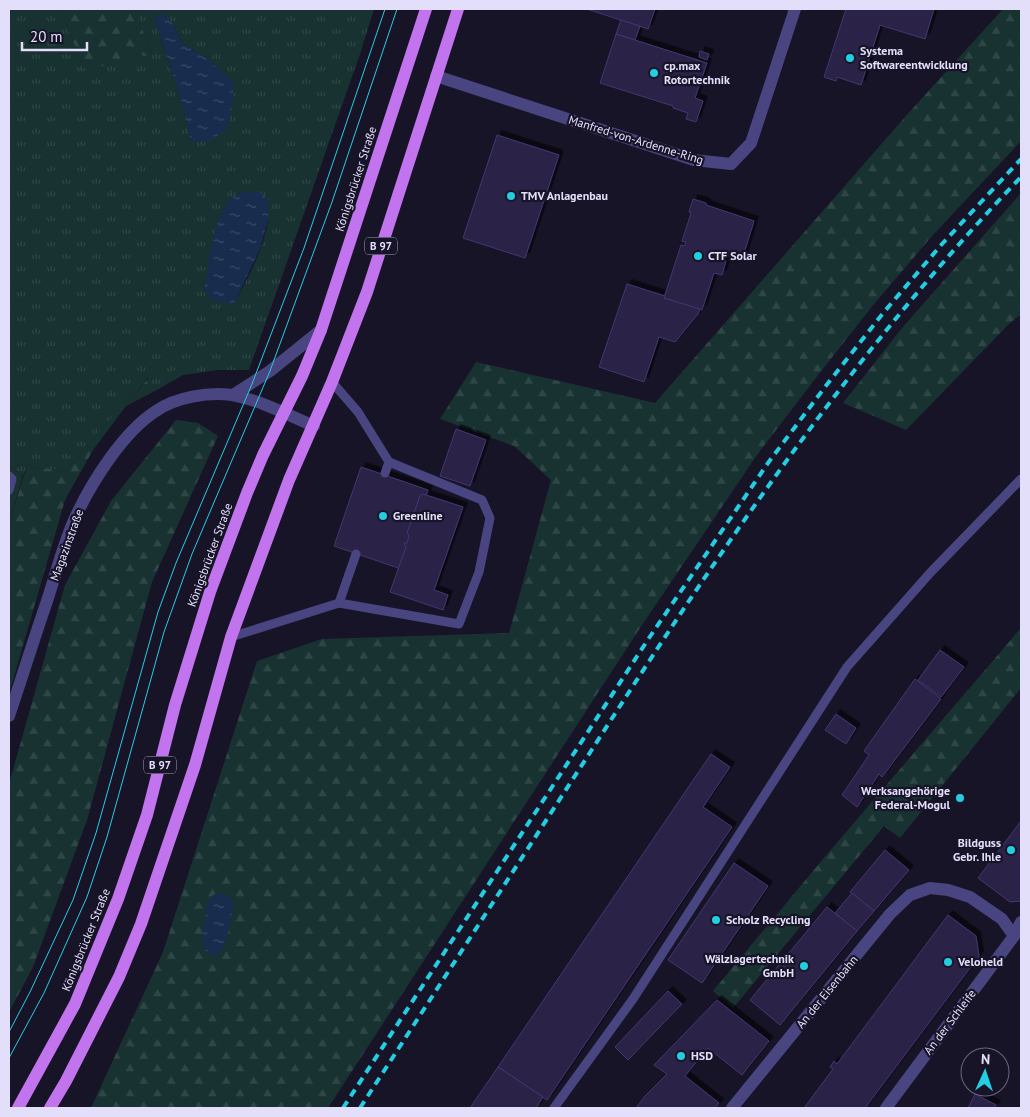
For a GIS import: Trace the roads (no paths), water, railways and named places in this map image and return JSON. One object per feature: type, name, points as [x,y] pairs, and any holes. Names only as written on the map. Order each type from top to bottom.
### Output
[{"type":"main road","name":"Königsbrücker Straße","points":[[18,1108],[75,1004],[118,899],[147,815],[175,705],[210,592],[263,455],[321,330],[426,9]]},
{"type":"main road","name":"B 97","points":[[50,1108],[66,1081],[119,977],[141,924],[195,765],[231,638],[289,480],[314,426],[367,292],[458,9]]},
{"type":"street","name":"Manfred-von-Ardenne-Ring","points":[[436,76],[694,160],[731,164],[751,143],[795,9]]},
{"type":"street","points":[[233,396],[270,371],[321,330]]},
{"type":"street","name":"Magazinstraße","points":[[9,716],[74,520],[107,461],[142,422],[157,410],[174,401],[195,397],[233,396],[257,402],[314,426]]},
{"type":"street","name":"An der Eisenbahn","points":[[732,1108],[890,914],[910,895],[930,888],[948,890],[970,897],[1002,918],[1018,937]]},
{"type":"street","name":"An der Schleife","points":[[886,1108],[1018,937],[1021,922]]},
{"type":"lane","points":[[231,638],[339,603],[459,624],[479,572],[490,518],[482,500],[388,462],[358,412],[332,382]]},
{"type":"lane","points":[[385,473],[388,462]]},
{"type":"lane","points":[[9,490],[10,477]]},
{"type":"lane","points":[[554,1108],[634,999],[847,667],[930,573],[1021,479]]},
{"type":"lane","points":[[339,603],[356,554]]},
{"type":"water","points":[[162,13],[173,24],[182,43],[209,60],[233,82],[233,103],[227,129],[210,141],[191,142],[179,95],[154,17]]},
{"type":"water","points":[[259,191],[268,200],[268,220],[260,249],[234,304],[214,301],[204,291],[210,252],[218,221],[231,199],[240,193]]},
{"type":"water","points":[[215,894],[225,894],[233,902],[227,938],[216,957],[205,951],[202,940],[208,900]]},
{"type":"tram line","points":[[9,1032],[73,900],[96,833],[158,612],[176,563],[252,384],[304,248],[385,9]]},
{"type":"tram line","points":[[9,1058],[44,993],[87,897],[107,837],[164,632],[192,554],[270,371],[332,202],[397,9]]},
{"type":"railway","points":[[343,1108],[649,638],[768,463],[884,312],[942,244],[1021,159]]},
{"type":"railway","points":[[360,1108],[640,675],[740,526],[792,453],[902,312],[960,243],[1021,177]]},
{"type":"place","name":"Systema Softwareentwicklung","points":[[850,58]]},
{"type":"place","name":"cp.max Rotortechnik","points":[[654,73]]},
{"type":"place","name":"TMV Anlagenbau","points":[[511,196]]},
{"type":"place","name":"CTF Solar","points":[[698,256]]},
{"type":"place","name":"Greenline","points":[[383,516]]},
{"type":"place","name":"Werksangehörige Federal-Mogul","points":[[960,798]]},
{"type":"place","name":"Bildguss Gebr. Ihle","points":[[1011,850]]},
{"type":"place","name":"Scholz Recycling","points":[[716,920]]},
{"type":"place","name":"Veloheld","points":[[948,962]]},
{"type":"place","name":"Wälzlagertechnik GmbH","points":[[804,966]]},
{"type":"place","name":"HSD","points":[[681,1056]]}]
